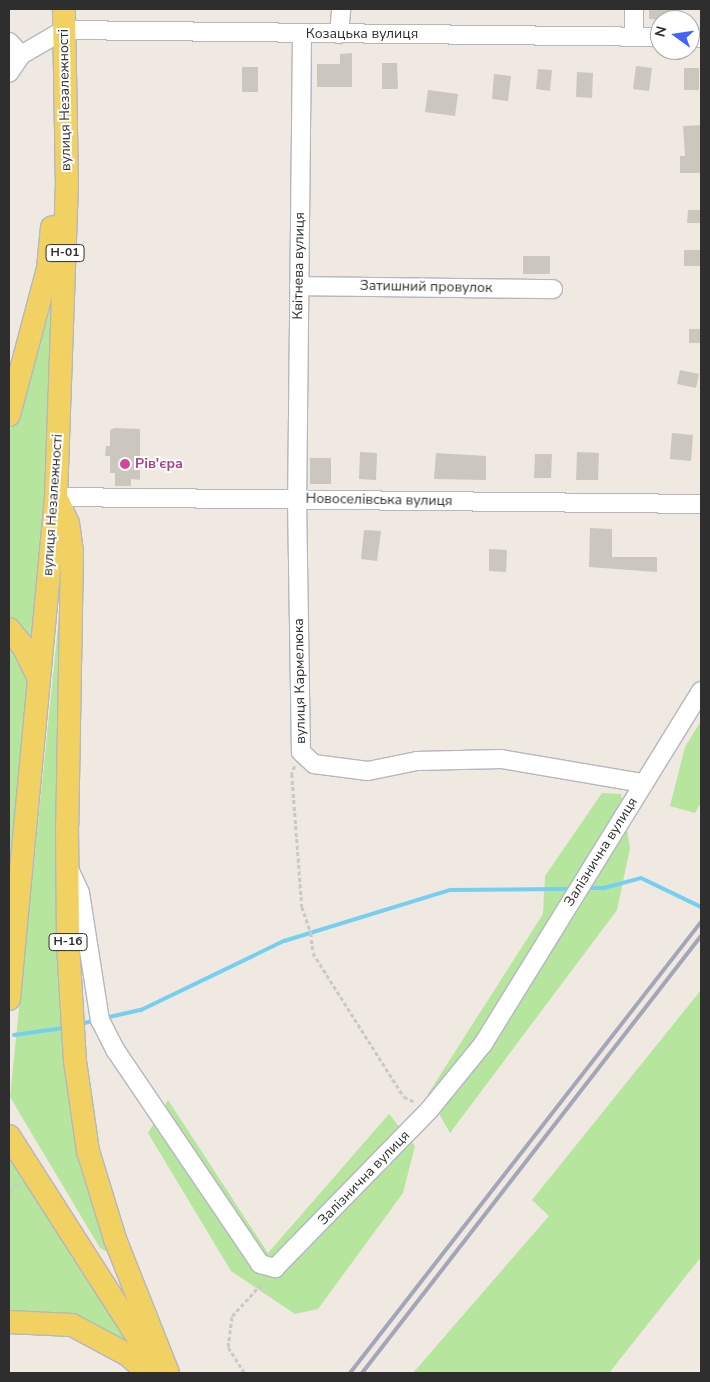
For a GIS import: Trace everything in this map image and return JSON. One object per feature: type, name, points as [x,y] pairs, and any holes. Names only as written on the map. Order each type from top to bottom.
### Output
[{"type":"main road","name":"вулиця Незалежності","points":[[9,999],[56,497],[67,187],[64,20]]},
{"type":"main road","points":[[9,416],[48,268],[66,109]]},
{"type":"main road","name":"Н-16","points":[[56,497],[68,523],[72,552],[67,864],[70,1003],[88,1151],[115,1239],[168,1373]]},
{"type":"main road","points":[[9,629],[23,646],[39,677]]},
{"type":"main road","points":[[9,1136],[161,1373]]},
{"type":"main road","points":[[9,1322],[72,1324],[128,1355],[148,1373]]},
{"type":"street","points":[[339,34],[341,9]]},
{"type":"street","points":[[634,9],[634,36]]},
{"type":"street","points":[[9,73],[21,55],[64,20]]},
{"type":"street","name":"Козацька вулиця","points":[[64,20],[302,34],[650,37]]},
{"type":"street","name":"Квітнева вулиця","points":[[297,499],[302,34]]},
{"type":"street","points":[[9,42],[21,55]]},
{"type":"street","name":"Затишний провулок","points":[[299,286],[553,288]]},
{"type":"street","name":"Новоселівська вулиця","points":[[56,497],[701,504]]},
{"type":"street","name":"вулиця Кармелюка","points":[[297,499],[300,752],[314,764],[368,771],[417,761],[501,759],[643,783]]},
{"type":"street","name":"Залізнична вулиця","points":[[276,1268],[430,1109],[483,1044],[701,691]]},
{"type":"street","points":[[67,864],[80,893],[100,1020],[116,1051],[260,1264],[276,1268]]},
{"type":"path","points":[[300,752],[292,774],[302,907],[311,933],[313,952],[404,1096],[430,1109]]},
{"type":"path","points":[[244,1373],[228,1347],[232,1316],[276,1268]]},
{"type":"green space","points":[[59,283],[49,490],[31,654],[9,623],[9,433]]},
{"type":"green space","points":[[67,538],[59,862],[111,1254],[100,1248],[10,1097]]},
{"type":"green space","points":[[9,639],[25,663],[27,686],[9,924]]},
{"type":"green space","points":[[701,721],[701,802],[695,813],[670,806],[685,747]]},
{"type":"green space","points":[[602,793],[621,794],[630,848],[617,910],[450,1133],[428,1094],[543,914],[545,876]]},
{"type":"green space","points":[[701,990],[701,1257],[609,1373],[413,1373],[549,1216],[532,1200]]},
{"type":"green space","points":[[168,1100],[268,1253],[389,1114],[415,1146],[403,1193],[318,1309],[295,1314],[231,1271],[148,1133]]},
{"type":"green space","points":[[9,1143],[131,1349],[9,1315]]},
{"type":"building","points":[[649,9],[673,9],[650,10],[649,19]]},
{"type":"building","points":[[352,53],[352,87],[317,87],[317,64],[340,64],[340,54]]},
{"type":"building","points":[[382,63],[397,63],[398,89],[382,89]]},
{"type":"building","points":[[636,66],[652,68],[649,91],[633,89]]},
{"type":"building","points":[[242,67],[258,67],[258,92],[242,92]]},
{"type":"building","points":[[684,68],[699,68],[699,90],[684,90]]},
{"type":"building","points":[[538,69],[552,70],[550,91],[536,89]]},
{"type":"building","points":[[577,72],[593,73],[592,98],[576,97]]},
{"type":"building","points":[[494,74],[511,76],[508,101],[492,99]]},
{"type":"building","points":[[428,90],[458,94],[455,116],[425,112]]},
{"type":"building","points":[[701,125],[701,173],[680,173],[680,156],[685,156],[683,126]]},
{"type":"building","points":[[688,210],[701,210],[701,223],[687,223]]},
{"type":"building","points":[[684,250],[701,250],[701,266],[684,266]]},
{"type":"building","points":[[523,256],[550,256],[550,274],[523,274]]},
{"type":"building","points":[[689,329],[701,329],[701,343],[689,343]]},
{"type":"building","points":[[680,370],[699,374],[696,388],[677,384]]},
{"type":"building","name":"Рів'єра","points":[[115,428],[140,429],[140,480],[131,479],[131,486],[115,486],[115,473],[110,473],[110,456],[105,456],[106,446],[110,446],[110,430]]},
{"type":"building","points":[[672,433],[693,435],[691,461],[670,459]]},
{"type":"building","points":[[360,452],[377,453],[376,480],[359,479]]},
{"type":"building","points":[[577,452],[599,453],[598,480],[576,480]]},
{"type":"building","points":[[436,453],[486,456],[486,480],[434,479]]},
{"type":"building","points":[[535,454],[552,454],[551,478],[534,478]]},
{"type":"building","points":[[310,458],[331,458],[331,484],[310,484]]},
{"type":"building","points":[[590,528],[612,529],[612,557],[657,557],[657,572],[589,567]]},
{"type":"building","points":[[364,530],[381,531],[377,561],[361,559]]},
{"type":"building","points":[[489,549],[507,550],[506,572],[489,571]]},
{"type":"waterway","points":[[591,888],[604,888],[641,878],[701,907]]},
{"type":"waterway","points":[[105,1018],[141,1010],[284,941],[450,890],[566,889]]},
{"type":"waterway","points":[[81,1024],[96,1020]]},
{"type":"waterway","points":[[14,1035],[64,1028]]},
{"type":"railway","points":[[350,1373],[701,922]]},
{"type":"railway","points":[[362,1373],[701,936]]},
{"type":"place","name":"Рів'єра","points":[[125,464]]}]
